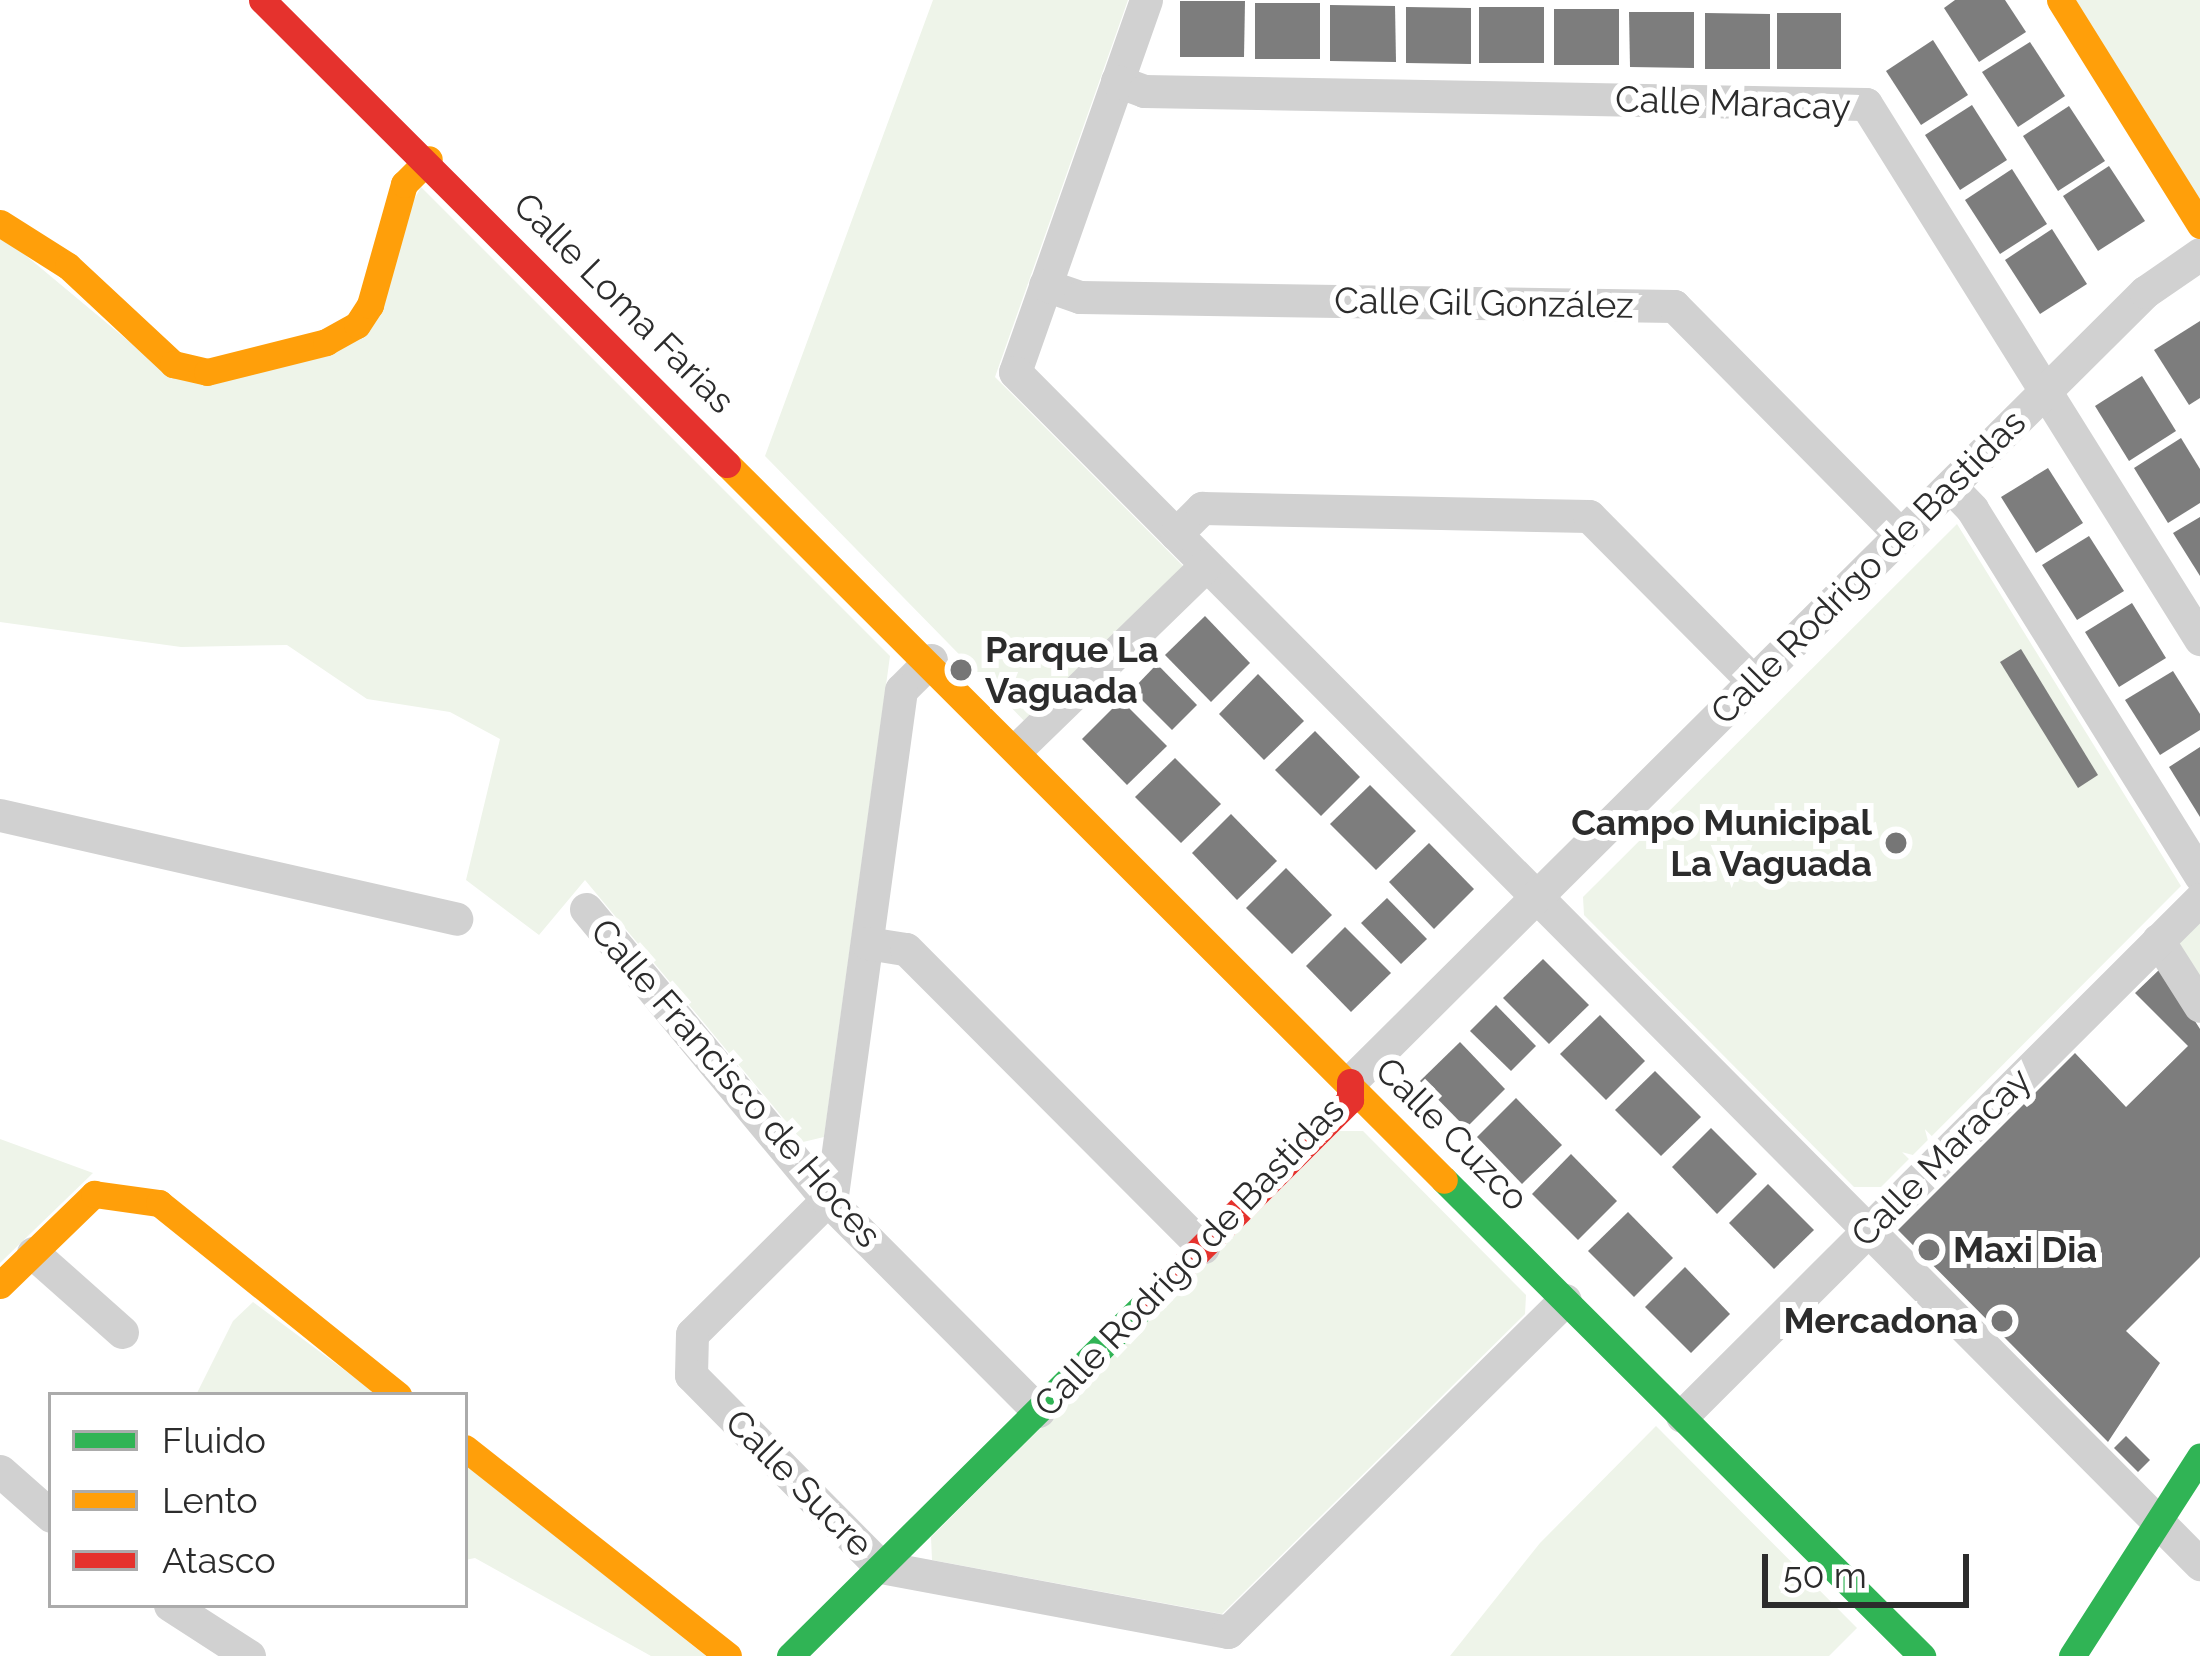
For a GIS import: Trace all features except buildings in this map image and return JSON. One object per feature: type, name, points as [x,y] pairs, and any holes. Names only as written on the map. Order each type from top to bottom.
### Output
[{"type":"main road","name":"Calle Loma Farias","points":[[262,0],[429,159],[931,661]]},
{"type":"main road","points":[[2060,0],[2200,225]]},
{"type":"main road","points":[[0,223],[68,266],[173,364],[207,371],[326,342],[357,326],[404,184],[429,159]]},
{"type":"main road","name":"Calle Cuzco","points":[[931,661],[1922,1656]]},
{"type":"main road","name":"Calle Rodrigo de Bastidas","points":[[790,1656],[1350,1100],[1351,1082]]},
{"type":"main road","points":[[0,1285],[94,1194],[159,1203],[394,1392]]},
{"type":"main road","points":[[468,1450],[728,1656]]},
{"type":"main road","points":[[2095,1656],[2200,1456]]},
{"type":"main road","points":[[2072,1656],[2165,1528],[2200,1492]]},
{"type":"street","points":[[1146,0],[1015,373],[2200,1564]]},
{"type":"street","name":"Calle Maracay","points":[[1117,81],[1144,91],[1866,104],[2200,638]]},
{"type":"street","name":"Calle Rodrigo de Bastidas","points":[[1351,1082],[2153,284],[2200,254]]},
{"type":"street","name":"Calle Gil González","points":[[1045,285],[1080,297],[1674,307],[1901,535]]},
{"type":"street","points":[[1950,486],[1972,509],[2200,877]]},
{"type":"street","points":[[1176,534],[1202,508],[1588,516],[1753,681]]},
{"type":"street","points":[[1018,748],[1207,565]]},
{"type":"street","points":[[828,1200],[901,690],[931,661]]},
{"type":"street","points":[[0,815],[456,920]]},
{"type":"street","name":"Calle Maracay","points":[[1682,1416],[2200,899]]},
{"type":"street","name":"Calle Francisco de Hoces","points":[[586,909],[828,1200],[1038,1411]]},
{"type":"street","points":[[2158,940],[2200,1006]]},
{"type":"street","points":[[867,944],[906,949],[1203,1247]]},
{"type":"street","name":"Calle Sucre","points":[[828,1200],[692,1334],[691,1375],[881,1567],[1228,1632],[1565,1300]]},
{"type":"street","points":[[33,1253],[122,1332]]},
{"type":"street","points":[[0,1471],[48,1513]]},
{"type":"street","points":[[205,1615],[249,1656]]},
{"type":"shaded area","points":[[933,0],[1128,0],[995,377],[1194,577],[1035,732],[765,456]]},
{"type":"shaded area","points":[[2060,0],[2200,0],[2200,225]]},
{"type":"shaded area","points":[[421,187],[890,656],[824,1137],[803,1142],[585,880],[539,935],[466,880],[500,739],[450,712],[367,699],[287,645],[181,647],[0,622],[0,234],[156,364],[329,353]]},
{"type":"shaded area","name":"Campo Municipal La Vaguada","points":[[1957,524],[2181,886],[1881,1187],[1854,1187],[1584,915],[1583,897]]},
{"type":"shaded area","points":[[2200,921],[2200,1006],[2167,954]]},
{"type":"shaded area","points":[[1339,1131],[1363,1131],[1526,1295],[1525,1314],[1222,1614],[932,1560],[931,1537]]},
{"type":"shaded area","points":[[0,1139],[93,1173],[0,1263]]},
{"type":"shaded area","points":[[253,1302],[374,1392],[198,1392],[233,1321]]},
{"type":"shaded area","points":[[1656,1426],[1857,1628],[1829,1656],[1450,1656],[1540,1543]]},
{"type":"shaded area","points":[[468,1466],[706,1656],[651,1656],[475,1558],[468,1559]]},
{"type":"traffic: fast","points":[[1444,1180],[1922,1656]]},
{"type":"traffic: fast","points":[[790,1656],[1149,1300]]},
{"type":"traffic: fast","points":[[2072,1656],[2200,1457]]},
{"type":"traffic: slow","points":[[2060,0],[2200,225]]},
{"type":"traffic: slow","points":[[0,223],[68,266],[173,364],[207,372],[326,342],[357,325],[370,305],[404,184],[429,159]]},
{"type":"traffic: slow","points":[[727,464],[1444,1180]]},
{"type":"traffic: slow","points":[[0,1285],[94,1194],[159,1203],[394,1392]]},
{"type":"traffic: slow","points":[[468,1450],[728,1656]]},
{"type":"traffic: jam","points":[[262,0],[727,464]]},
{"type":"traffic: jam","points":[[1149,1300],[1350,1100],[1350,1082]]},
{"type":"place","name":"Parque La Vaguada","points":[[961,670]]},
{"type":"place","name":"Campo Municipal La Vaguada","points":[[1896,843]]},
{"type":"place","name":"Maxi Dia","points":[[1929,1250]]},
{"type":"place","name":"Mercadona","points":[[2002,1321]]}]
